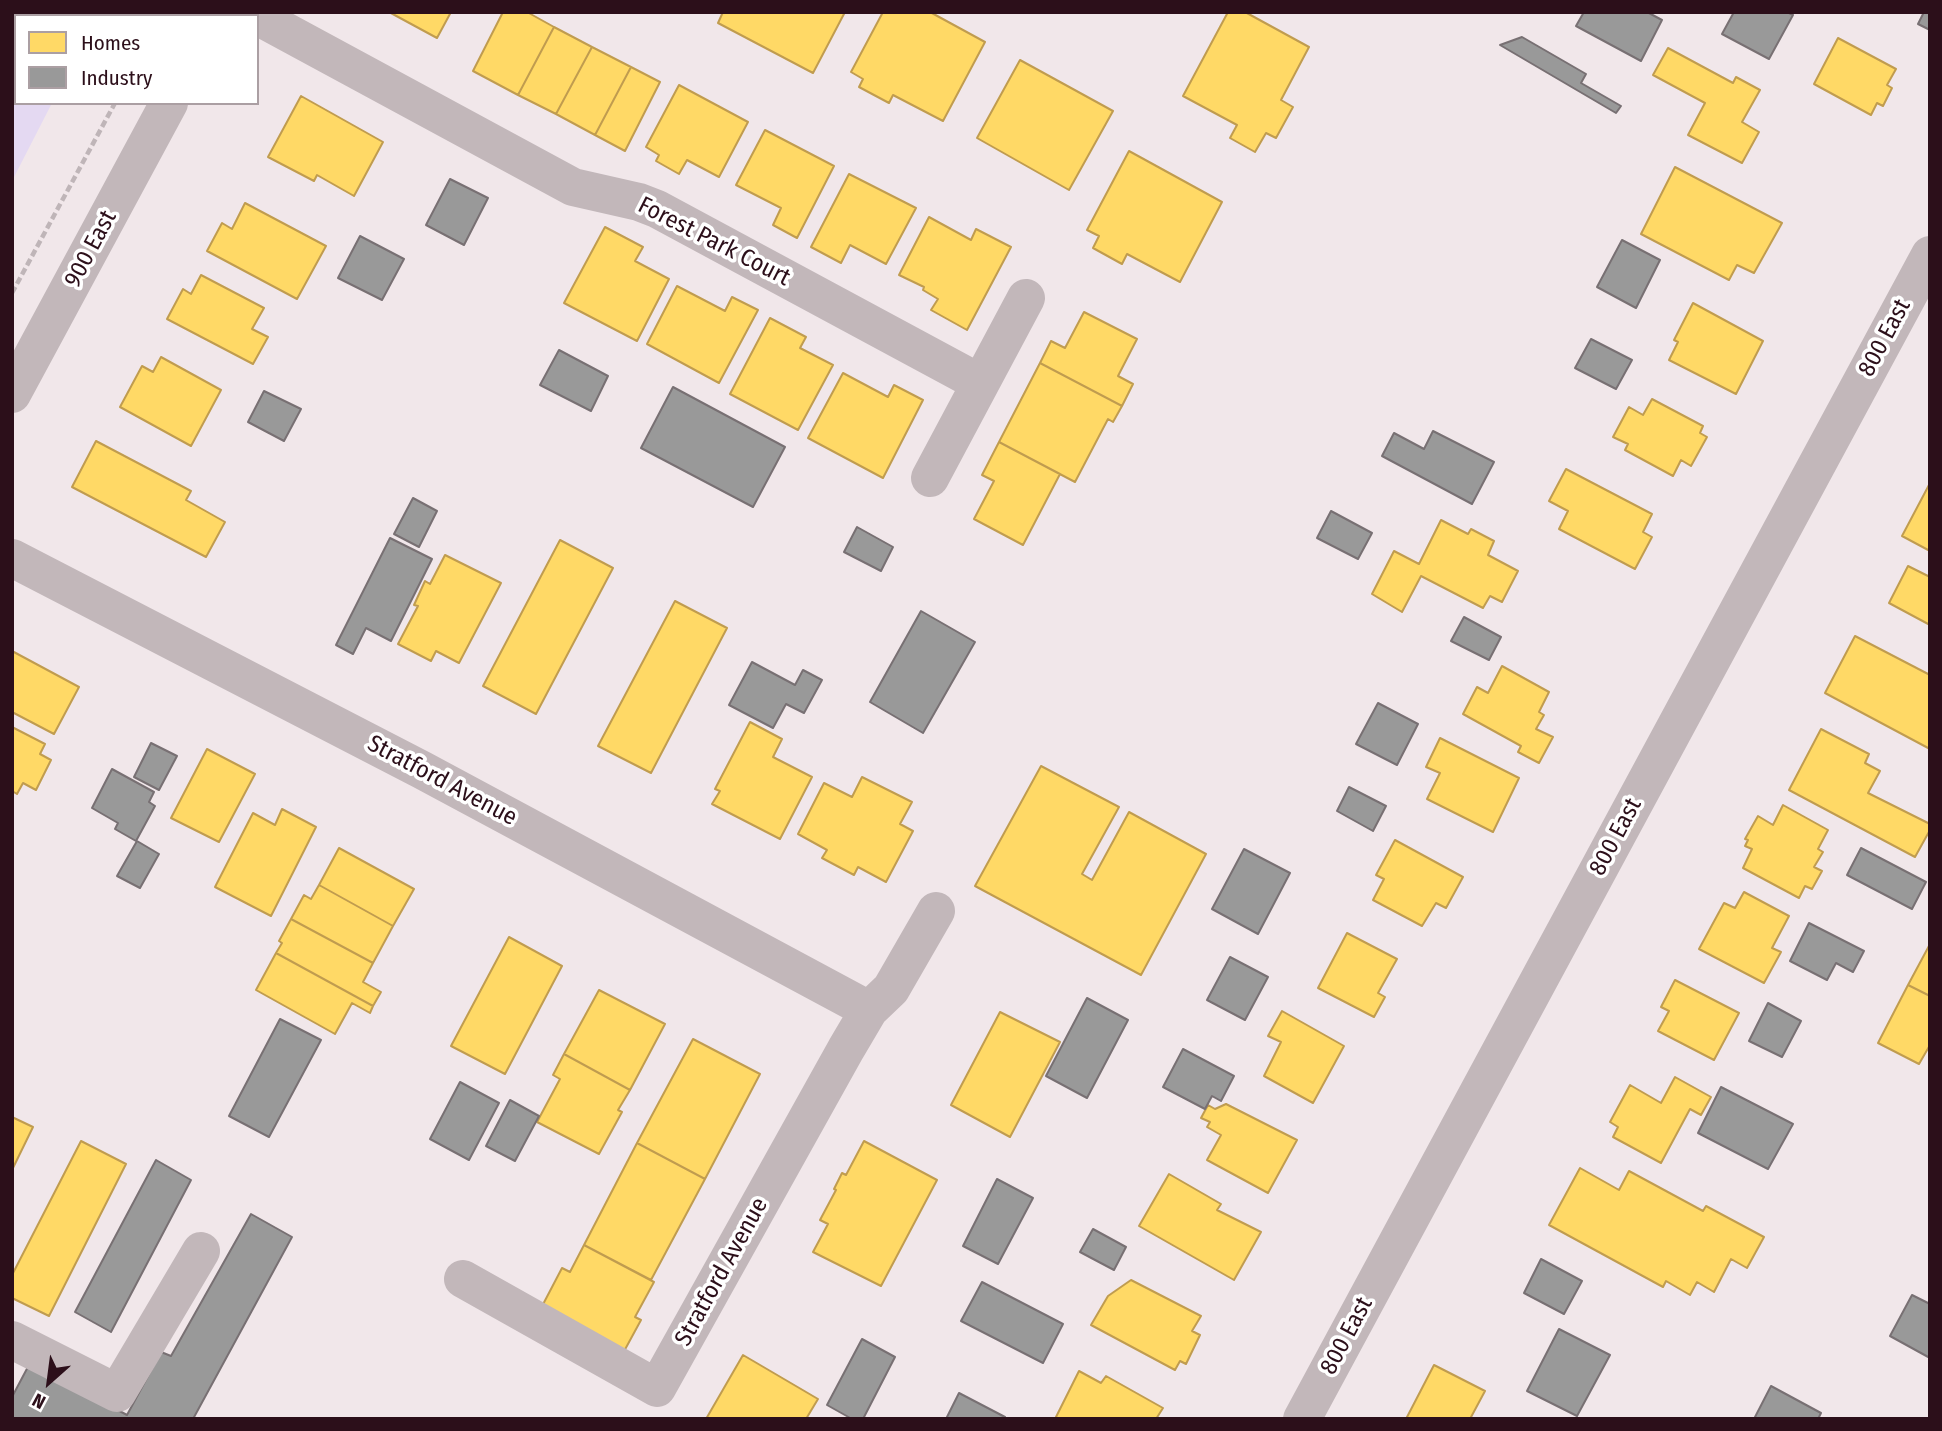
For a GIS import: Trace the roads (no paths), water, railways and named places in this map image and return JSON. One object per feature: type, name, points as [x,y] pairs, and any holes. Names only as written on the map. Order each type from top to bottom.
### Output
[{"type":"street","name":"Forest Park Court","points":[[259,17],[573,187],[639,202],[657,209],[980,383]]},
{"type":"street","name":"900 East","points":[[12,394],[168,105]]},
{"type":"street","name":"800 East","points":[[1302,1419],[1930,255]]},
{"type":"street","points":[[930,478],[1026,298]]},
{"type":"street","name":"Stratford Avenue","points":[[12,558],[434,776],[869,1010]]},
{"type":"street","name":"Stratford Avenue","points":[[463,1279],[657,1388],[869,1010],[891,989],[936,911]]},
{"type":"street","points":[[15,1348],[117,1393],[201,1251]]}]
